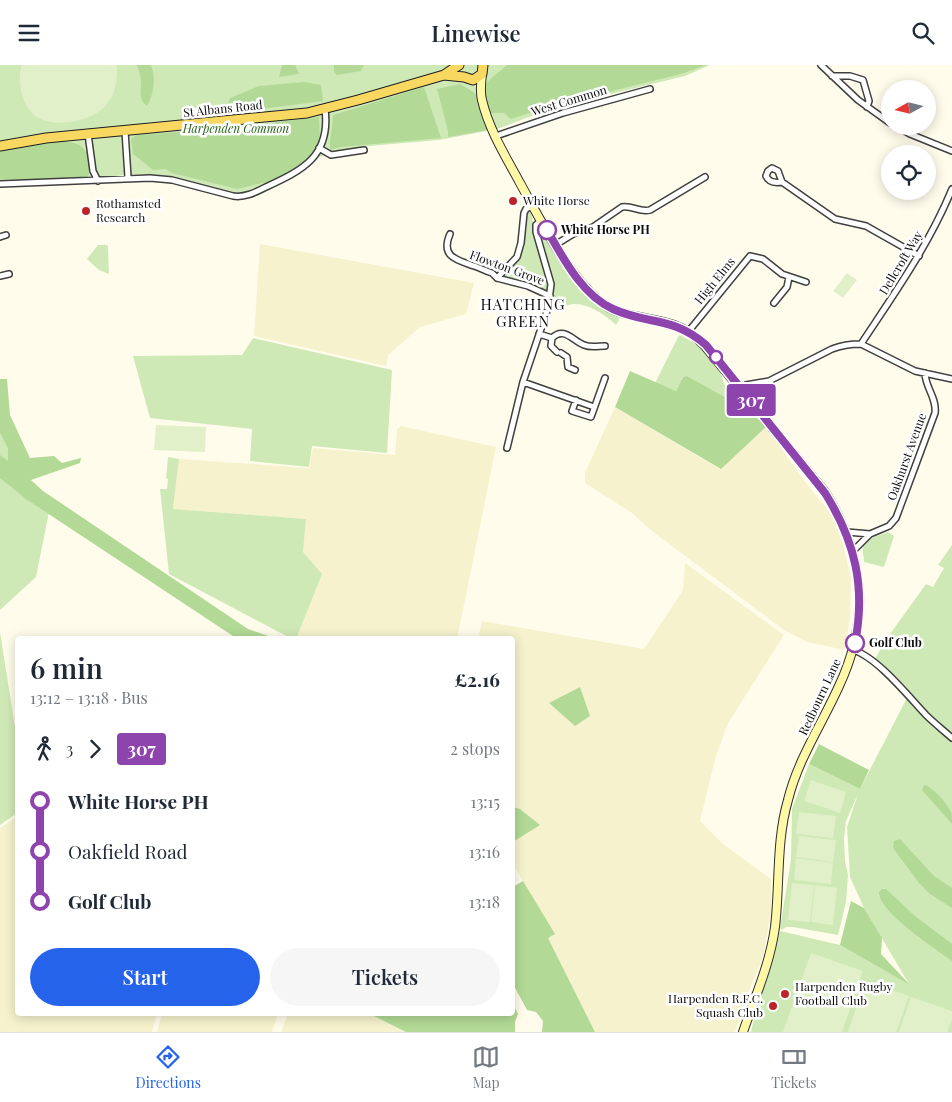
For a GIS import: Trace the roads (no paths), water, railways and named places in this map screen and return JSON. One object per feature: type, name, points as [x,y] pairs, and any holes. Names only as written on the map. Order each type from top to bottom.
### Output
[{"type":"main road","name":"St Albans Road","points":[[0,146],[37,139],[307,113],[444,75],[460,65]]},
{"type":"main road","name":"St Albans Road","points":[[460,65],[460,71],[466,78]]},
{"type":"main road","points":[[466,78],[477,79],[485,68]]},
{"type":"main road","name":"Redbourn Lane","points":[[482,98],[485,68]]},
{"type":"main road","name":"St Albans Road","points":[[444,75],[466,78]]},
{"type":"main road","name":"Redbourn Lane","points":[[466,78],[482,98],[496,136],[532,206],[580,282],[605,305],[621,312],[672,324],[688,332],[706,345],[825,493],[847,532],[853,551],[859,583],[859,610],[853,650],[840,685],[802,761],[787,800],[782,832],[772,943],[767,966],[743,1032]]},
{"type":"street","points":[[821,65],[867,107],[881,117]]},
{"type":"street","points":[[832,76],[850,76],[863,80],[870,101],[867,107]]},
{"type":"street","name":"West Common","points":[[496,136],[563,113],[650,89]]},
{"type":"street","points":[[0,185],[98,181],[128,177],[158,178],[233,196],[244,196],[283,180],[309,164],[324,141],[327,122],[325,109]]},
{"type":"street","points":[[125,131],[128,177]]},
{"type":"street","points":[[88,134],[94,171],[98,181]]},
{"type":"street","points":[[912,135],[952,151]]},
{"type":"street","points":[[319,148],[331,155],[364,150]]},
{"type":"street","points":[[555,245],[573,234],[593,227],[622,207],[627,206],[644,211],[650,210],[705,177]]},
{"type":"street","points":[[782,182],[835,219],[866,226],[919,255]]},
{"type":"street","name":"Dellcroft Way","points":[[861,344],[919,255],[937,224],[952,189]]},
{"type":"street","points":[[497,278],[517,257],[521,243],[524,213],[526,209],[532,206]]},
{"type":"street","points":[[507,448],[523,382],[550,296],[551,284],[536,232],[536,225],[541,220]]},
{"type":"street","name":"Flowton Grove","points":[[450,234],[447,245],[449,253],[454,259],[492,273],[497,278],[528,285],[550,296]]},
{"type":"street","name":"High Elms","points":[[688,332],[747,258],[763,259],[789,277],[806,282]]},
{"type":"street","points":[[0,276],[9,274]]},
{"type":"street","points":[[774,303],[787,287],[789,277]]},
{"type":"street","points":[[575,370],[568,367],[567,357],[551,346],[552,338],[555,335],[563,333],[570,335],[585,346],[605,346]]},
{"type":"street","points":[[539,334],[552,338]]},
{"type":"street","points":[[741,389],[746,385],[769,381],[839,346],[861,344],[906,367],[952,379]]},
{"type":"street","name":"Oakhurst Avenue","points":[[853,551],[870,534],[890,525],[896,517],[935,413],[935,404],[925,378],[925,373]]},
{"type":"street","points":[[576,400],[572,411],[591,417],[605,378]]},
{"type":"street","points":[[523,382],[594,407]]},
{"type":"street","points":[[847,532],[870,534]]},
{"type":"street","points":[[853,650],[862,653],[874,663],[952,738]]},
{"type":"place","name":"White Horse","points":[[513,201]]},
{"type":"place","name":"Rothamsted Research","points":[[86,211]]},
{"type":"place","name":"White Horse PH","points":[[547,230]]},
{"type":"place","name":"Golf Club","points":[[855,643]]},
{"type":"place","name":"Harpenden Rugby Football Club","points":[[785,994]]},
{"type":"place","name":"Harpenden R.F.C. Squash Club","points":[[773,1006]]},
{"type":"district","name":"HATCHING GREEN","points":[[523,314]]},
{"type":"park label","name":"Harpenden Common","points":[[236,129]]}]
